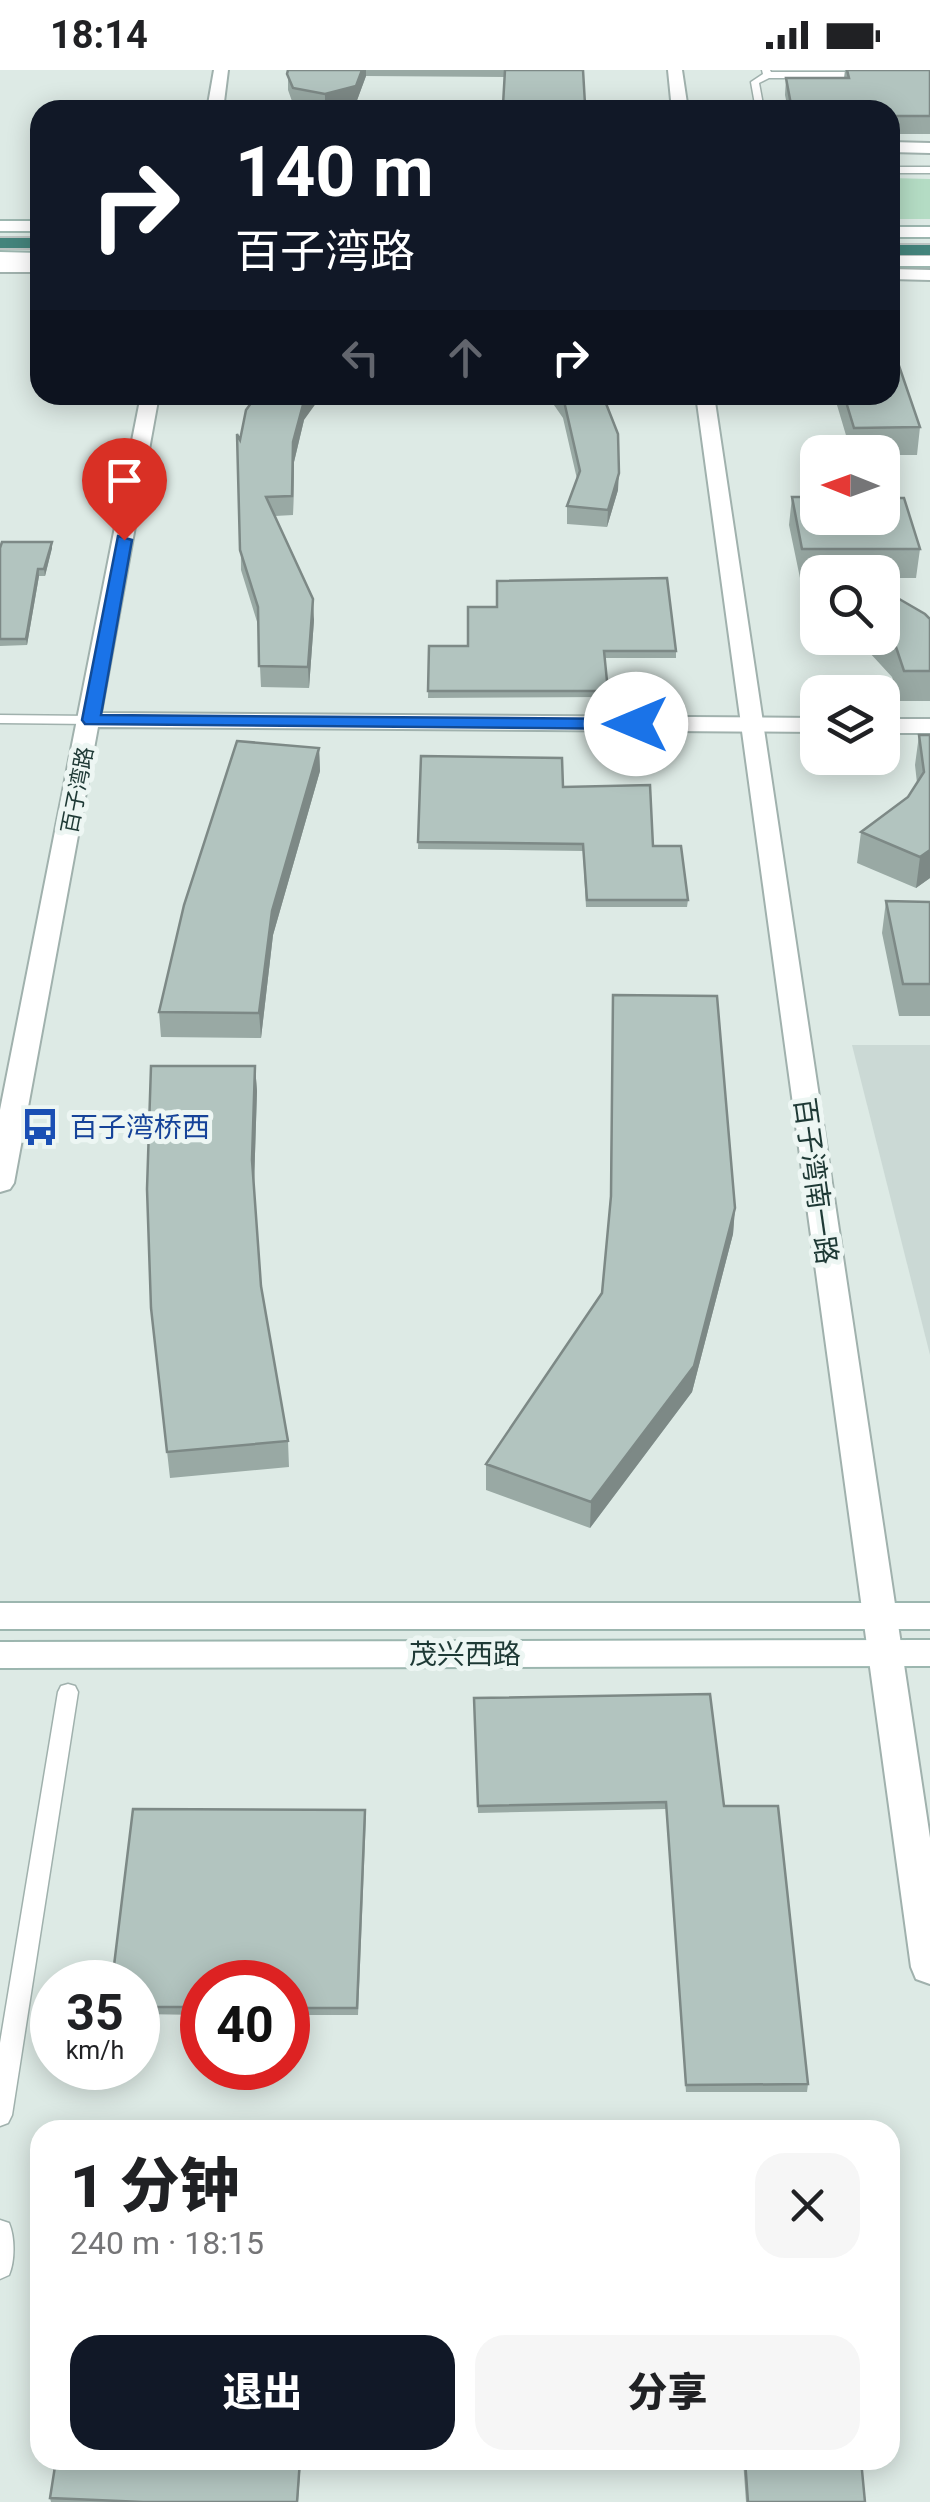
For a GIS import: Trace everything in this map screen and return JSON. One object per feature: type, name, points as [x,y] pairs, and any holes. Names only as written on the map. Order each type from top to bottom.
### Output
[{"type":"highway","points":[[0,242],[30,242]]},
{"type":"highway","points":[[900,247],[930,248]]},
{"type":"street","points":[[217,100],[222,70]]},
{"type":"street","points":[[675,70],[679,100]]},
{"type":"street","points":[[900,148],[930,148]]},
{"type":"street","points":[[0,226],[30,226]]},
{"type":"street","points":[[900,232],[930,232]]},
{"type":"street","points":[[0,262],[30,262]]},
{"type":"street","points":[[900,268],[930,268]]},
{"type":"street","name":"百子湾路","points":[[0,1184],[148,405]]},
{"type":"street","name":"百子湾南一路","points":[[706,405],[930,1967]]},
{"type":"street","points":[[91,720],[800,725]]},
{"type":"street","points":[[900,726],[930,726]]},
{"type":"street","name":"茂兴西路","points":[[0,1616],[930,1616]]},
{"type":"street","name":"茂兴西路","points":[[0,1655],[930,1653]]},
{"type":"lane","points":[[758,100],[755,82],[766,72],[876,75]]},
{"type":"lane","points":[[900,170],[930,170]]},
{"type":"lane","points":[[0,719],[91,720]]},
{"type":"lane","points":[[0,2115],[68,1692]]},
{"type":"lane","points":[[0,2230],[0,2267]]},
{"type":"shaded area","points":[[852,1045],[930,1045],[930,1355]]},
{"type":"green space","points":[[900,178],[930,179],[930,219],[900,219]]},
{"type":"building","points":[[288,70],[362,70],[356,86],[325,94],[293,88]]},
{"type":"building","points":[[505,70],[583,70],[585,100],[503,100]]},
{"type":"building","points":[[847,70],[930,70],[930,116],[900,116],[900,100],[790,100],[786,78],[849,78]]},
{"type":"building","points":[[900,369],[920,427],[854,428],[847,405],[900,405]]},
{"type":"building","points":[[250,405],[303,405],[293,442],[292,496],[266,497],[313,599],[308,667],[259,666],[258,607],[240,550],[237,434],[240,440]]},
{"type":"building","points":[[565,405],[607,405],[618,434],[619,473],[608,510],[567,506],[580,471]]},
{"type":"building","points":[[792,497],[800,497],[800,535],[900,535],[900,498],[904,498],[920,549],[802,549]]},
{"type":"building","points":[[2,542],[52,542],[44,569],[38,569],[26,639],[0,639]]},
{"type":"building","points":[[667,578],[676,651],[604,651],[608,691],[428,691],[429,646],[468,646],[468,607],[497,607],[497,581]]},
{"type":"building","points":[[900,599],[930,619],[930,671],[904,671],[899,655]]},
{"type":"building","points":[[919,735],[930,735],[930,850],[920,857],[861,832],[908,797],[924,772]]},
{"type":"building","points":[[237,741],[319,748],[272,911],[259,1013],[159,1012],[184,905]]},
{"type":"building","points":[[421,756],[562,758],[563,787],[650,785],[653,846],[681,846],[688,900],[587,900],[583,844],[418,842]]},
{"type":"building","points":[[886,901],[930,902],[930,984],[903,984]]},
{"type":"building","points":[[613,995],[717,996],[735,1208],[694,1366],[591,1502],[486,1464],[602,1293],[611,1196]]},
{"type":"building","points":[[151,1066],[255,1066],[252,1160],[261,1286],[288,1441],[167,1452],[151,1308],[147,1189]]},
{"type":"building","points":[[710,1694],[724,1806],[778,1806],[808,2084],[686,2085],[666,1802],[478,1806],[474,1698]]},
{"type":"building","points":[[133,1809],[365,1810],[357,2008],[310,2008],[310,1960],[180,1960],[180,2007],[160,2007],[160,1960],[115,1960]]},
{"type":"building","points":[[54,2470],[299,2470],[297,2502],[50,2498]]},
{"type":"building","points":[[746,2470],[862,2470],[865,2502],[748,2502]]},
{"type":"place","name":"百子湾桥西","points":[[40,1127]]},
{"type":"route","points":[[124,540],[91,720],[636,724]]}]
